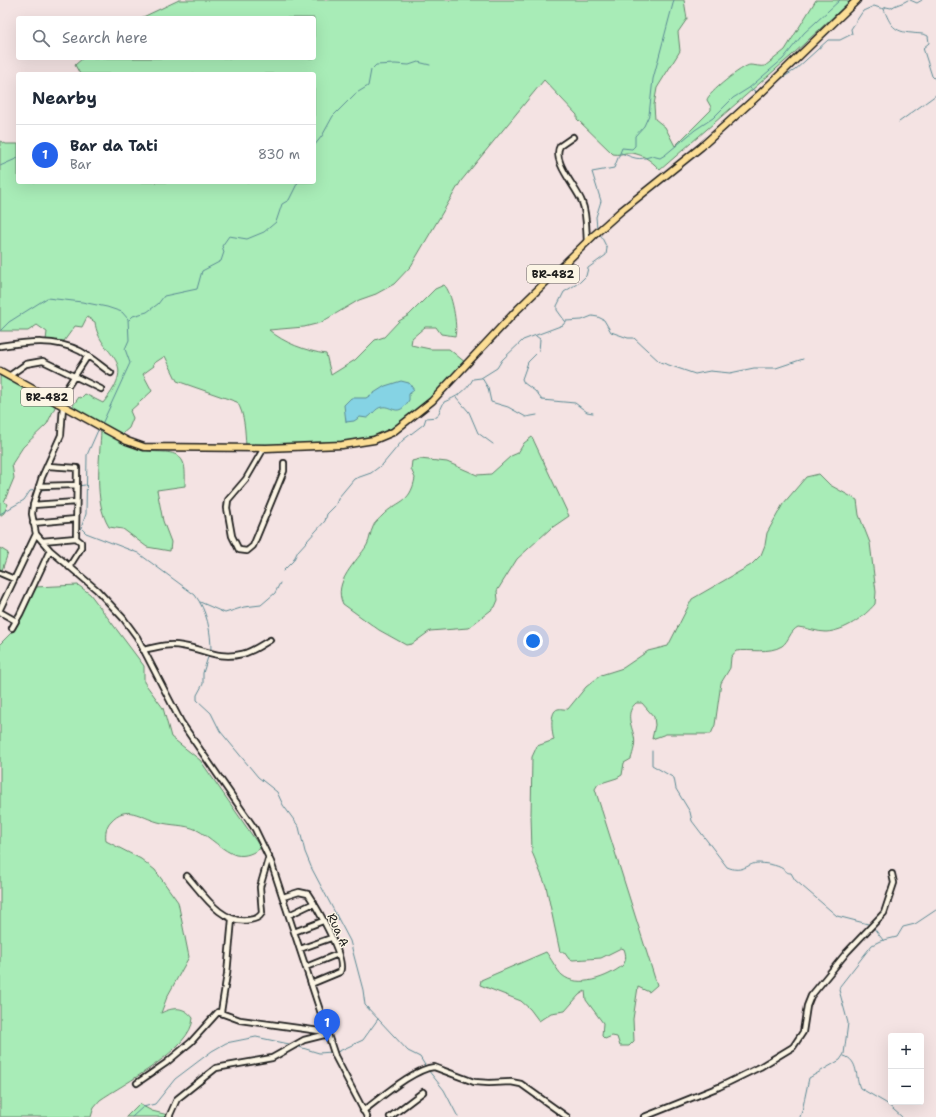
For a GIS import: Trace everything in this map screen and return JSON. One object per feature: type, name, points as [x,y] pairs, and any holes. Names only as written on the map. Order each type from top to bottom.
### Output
[{"type":"highway","name":"BR-482","points":[[0,371],[104,429],[127,441],[144,447],[264,448],[354,444],[379,439],[394,432],[432,401],[518,309],[587,242],[621,211],[723,128],[772,83],[857,0]]},
{"type":"street","points":[[573,137],[560,146],[558,154],[568,179],[582,202],[587,242]]},
{"type":"street","points":[[0,346],[51,342],[71,347],[111,373]]},
{"type":"street","points":[[57,403],[87,357]]},
{"type":"street","points":[[10,376],[26,364],[43,361],[75,375],[101,389]]},
{"type":"street","points":[[63,406],[61,435],[39,486],[33,505],[32,514],[36,534],[50,550],[110,603],[136,637],[180,722],[255,829],[269,856],[311,984],[344,1075],[367,1117]]},
{"type":"street","points":[[264,448],[246,479],[228,500],[227,508],[232,536],[239,550],[247,551],[253,546],[284,471],[284,463]]},
{"type":"street","points":[[48,466],[76,467],[78,470],[76,538]]},
{"type":"street","points":[[39,486],[77,485]]},
{"type":"street","points":[[33,505],[76,502]]},
{"type":"street","points":[[33,523],[76,519]]},
{"type":"street","points":[[0,609],[36,534]]},
{"type":"street","points":[[42,541],[79,539],[82,545],[69,567]]},
{"type":"street","points":[[12,628],[50,550]]},
{"type":"street","points":[[0,573],[14,579]]},
{"type":"street","points":[[0,612],[16,621]]},
{"type":"street","points":[[143,650],[158,646],[183,646],[214,655],[226,656],[243,654],[270,640]]},
{"type":"street","points":[[187,876],[218,911],[232,919],[247,921],[260,916],[262,907],[260,887],[269,856]]},
{"type":"street","points":[[644,1117],[719,1087],[760,1067],[793,1047],[803,1032],[807,1006],[811,996],[856,941],[884,912],[894,883],[892,874]]},
{"type":"street","name":"Rua A","points":[[283,897],[299,892],[308,894],[323,921],[342,963],[340,972],[311,984]]},
{"type":"street","points":[[289,914],[314,903]]},
{"type":"street","points":[[137,1083],[166,1063],[191,1042],[216,1015],[221,1012],[227,974],[232,919]]},
{"type":"street","points":[[294,932],[323,921]]},
{"type":"street","points":[[300,949],[331,938]]},
{"type":"street","points":[[306,967],[338,954]]},
{"type":"street","points":[[221,1012],[230,1018],[240,1020],[328,1033]]},
{"type":"street","points":[[169,1117],[177,1099],[216,1068],[272,1058],[304,1040],[328,1033]]},
{"type":"street","points":[[363,1111],[411,1077],[427,1069],[441,1069],[462,1079],[474,1082],[511,1082],[521,1084],[567,1117]]},
{"type":"street","points":[[390,1117],[423,1092]]},
{"type":"green space","points":[[179,0],[684,0],[687,19],[678,32],[680,51],[657,88],[654,105],[655,119],[665,127],[675,146],[711,110],[707,100],[719,86],[733,74],[746,66],[765,66],[785,50],[816,0],[851,0],[791,56],[660,170],[641,155],[631,153],[613,154],[577,119],[577,115],[544,80],[461,181],[411,266],[394,284],[376,294],[359,300],[320,323],[304,327],[269,330],[281,339],[296,346],[326,354],[331,375],[355,360],[375,340],[384,337],[399,321],[409,315],[435,289],[444,285],[450,294],[456,325],[455,336],[441,334],[436,327],[425,327],[412,338],[411,345],[430,349],[449,349],[466,363],[414,415],[394,429],[378,436],[361,440],[322,445],[246,446],[242,412],[237,402],[177,381],[165,356],[153,364],[154,366],[143,374],[152,391],[130,411],[133,418],[129,428],[122,434],[72,407],[79,397],[81,398],[85,394],[103,403],[114,388],[118,376],[118,367],[115,359],[98,334],[95,322],[87,317],[82,327],[75,326],[64,341],[46,340],[47,332],[37,325],[28,331],[0,331],[0,141],[6,144],[16,144],[16,184],[316,184],[316,72],[79,72],[75,65],[81,60],[316,60],[316,16],[145,16]]},
{"type":"green space","points":[[0,374],[56,405],[47,424],[23,447],[12,464],[14,478],[4,502],[8,504],[4,513],[0,516]]},
{"type":"green space","points":[[101,430],[124,443],[142,450],[173,453],[183,462],[185,470],[185,486],[157,490],[163,521],[171,542],[170,551],[147,547],[123,529],[109,527],[104,517],[99,493]]},
{"type":"green space","points":[[532,437],[569,516],[550,529],[517,559],[497,591],[498,600],[495,607],[468,628],[430,631],[412,644],[406,645],[379,630],[343,604],[340,596],[343,580],[367,545],[374,524],[388,511],[406,498],[413,487],[415,478],[411,469],[412,461],[420,459],[447,462],[477,475],[491,474],[511,456],[518,453],[524,443]]},
{"type":"green space","points":[[819,474],[830,485],[857,500],[859,515],[870,543],[876,592],[875,604],[860,618],[840,629],[826,632],[798,627],[793,631],[782,646],[777,648],[765,651],[736,651],[731,657],[730,668],[721,683],[715,725],[711,734],[666,734],[652,739],[655,725],[654,717],[642,703],[636,703],[630,715],[630,723],[635,742],[631,759],[624,763],[622,775],[598,784],[595,789],[657,985],[649,992],[638,987],[633,1019],[634,1041],[629,1046],[620,1046],[617,1037],[612,1036],[605,1039],[602,1036],[603,1023],[586,1000],[585,991],[579,995],[565,1011],[551,1013],[539,1021],[530,1009],[521,1001],[480,985],[481,980],[546,952],[562,975],[576,981],[593,980],[609,974],[622,966],[626,958],[624,949],[621,948],[601,958],[573,960],[569,959],[564,952],[560,952],[546,886],[532,852],[532,757],[537,746],[554,740],[552,723],[553,714],[558,709],[568,709],[586,687],[601,675],[623,668],[648,651],[668,646],[692,599],[751,565],[761,555],[765,545],[767,533],[783,504],[806,477]]},
{"type":"green space","points":[[0,548],[8,553],[0,576]]},
{"type":"green space","points":[[78,585],[90,594],[144,666],[144,682],[163,708],[171,737],[200,760],[261,848],[246,855],[236,855],[227,851],[197,830],[158,822],[133,813],[122,813],[111,821],[106,830],[106,841],[141,859],[155,870],[178,902],[189,957],[167,997],[161,1013],[174,1009],[186,1011],[193,1018],[190,1030],[181,1042],[155,1065],[100,1100],[94,1107],[91,1117],[0,1117],[0,644],[15,629],[35,587]]},
{"type":"green space","points":[[139,1104],[152,1111],[168,1115],[168,1117],[126,1117]]},
{"type":"water","points":[[401,381],[409,383],[414,390],[409,394],[409,400],[402,409],[395,410],[382,407],[367,418],[360,417],[354,421],[346,422],[344,405],[351,398],[366,398],[385,386]]},
{"type":"waterway","points":[[597,228],[596,217],[601,201],[592,172],[614,168],[622,148],[632,149],[635,146],[635,136],[644,126],[649,115],[653,79],[674,0]]},
{"type":"waterway","points":[[621,153],[639,159],[652,156],[660,158],[665,155],[695,130],[713,118],[733,98],[749,88],[783,59],[804,33],[840,0]]},
{"type":"waterway","points":[[779,80],[795,70],[828,40],[840,40],[852,34],[851,29],[863,11],[874,6],[883,9],[886,7],[891,8],[908,0]]},
{"type":"waterway","points":[[910,0],[917,3],[922,0]]},
{"type":"waterway","points":[[884,9],[888,19],[897,29],[928,36],[929,43],[923,48],[932,76],[936,80]]},
{"type":"waterway","points":[[316,144],[333,116],[355,94],[368,86],[371,70],[376,65],[409,65],[418,62],[430,65]]},
{"type":"waterway","points":[[750,88],[758,93]]},
{"type":"waterway","points":[[899,122],[936,95]]},
{"type":"waterway","points":[[0,166],[16,159]]},
{"type":"waterway","points":[[129,320],[133,316],[147,312],[158,304],[164,296],[197,289],[202,271],[221,261],[224,252],[222,246],[229,236],[247,239],[264,232],[276,222],[282,204],[289,200],[297,184]]},
{"type":"waterway","points":[[565,321],[557,310],[557,306],[564,292],[580,282],[586,276],[588,268],[606,255],[607,248],[600,234]]},
{"type":"waterway","points":[[0,331],[9,322],[47,298],[82,302],[107,307],[122,312],[128,319],[129,340],[125,349],[130,363],[102,424]]},
{"type":"waterway","points":[[566,321],[582,320],[592,316],[598,317],[604,320],[611,332],[628,338],[634,338],[660,362],[695,374],[710,371],[730,373],[754,368],[776,368],[803,359]]},
{"type":"waterway","points":[[283,571],[293,561],[298,551],[325,521],[327,514],[335,506],[339,497],[354,479],[371,473],[383,464],[403,440],[424,424],[426,418],[437,417],[444,402],[460,394],[473,379],[481,378],[497,368],[502,360],[523,340],[563,325],[566,321]]},
{"type":"waterway","points":[[536,336],[540,339],[539,351],[528,362],[522,379],[524,383],[535,391],[542,400],[575,403],[587,412],[593,413]]},
{"type":"waterway","points":[[482,378],[488,388],[491,402],[508,407],[526,417],[537,415]]},
{"type":"waterway","points":[[456,397],[469,412],[478,433],[493,444]]},
{"type":"waterway","points":[[99,428],[87,455],[86,514],[81,528],[86,533],[138,553],[195,595],[203,608],[208,622],[211,651]]},
{"type":"waterway","points":[[78,486],[85,485]]},
{"type":"waterway","points":[[41,490],[59,488]]},
{"type":"waterway","points":[[0,514],[24,500],[30,491],[37,490]]},
{"type":"waterway","points":[[200,602],[225,613],[244,607],[261,605],[275,593],[280,583]]},
{"type":"waterway","points":[[208,657],[203,673],[203,684],[197,695],[197,700],[211,713],[220,731],[258,777],[277,792],[283,805],[299,827],[305,852],[312,869],[350,941],[363,990],[365,1005],[408,1051],[420,1057],[426,1067]]},
{"type":"waterway","points":[[652,751],[652,765],[674,778],[676,789],[690,812],[692,821],[727,867],[741,869],[754,863],[778,866],[791,873],[795,880],[837,916],[868,924]]},
{"type":"waterway","points":[[800,1117],[809,1078],[840,1060],[844,1054],[848,1023],[839,990],[840,986],[872,945],[880,941],[897,937],[903,927],[915,924],[936,910]]},
{"type":"waterway","points":[[873,927],[883,940]]},
{"type":"waterway","points":[[337,1052],[363,1040],[378,1019]]},
{"type":"waterway","points":[[132,1117],[143,1107],[155,1104],[175,1079],[212,1051],[226,1043],[256,1037],[289,1044]]},
{"type":"waterway","points":[[296,1046],[319,1053],[332,1052]]},
{"type":"waterway","points":[[844,1056],[852,1061],[856,1070],[860,1088],[886,1103],[902,1117]]},
{"type":"waterway","points":[[428,1070],[444,1090],[458,1117]]},
{"type":"place","name":"Bar da Tati","points":[[327,1042]]}]
